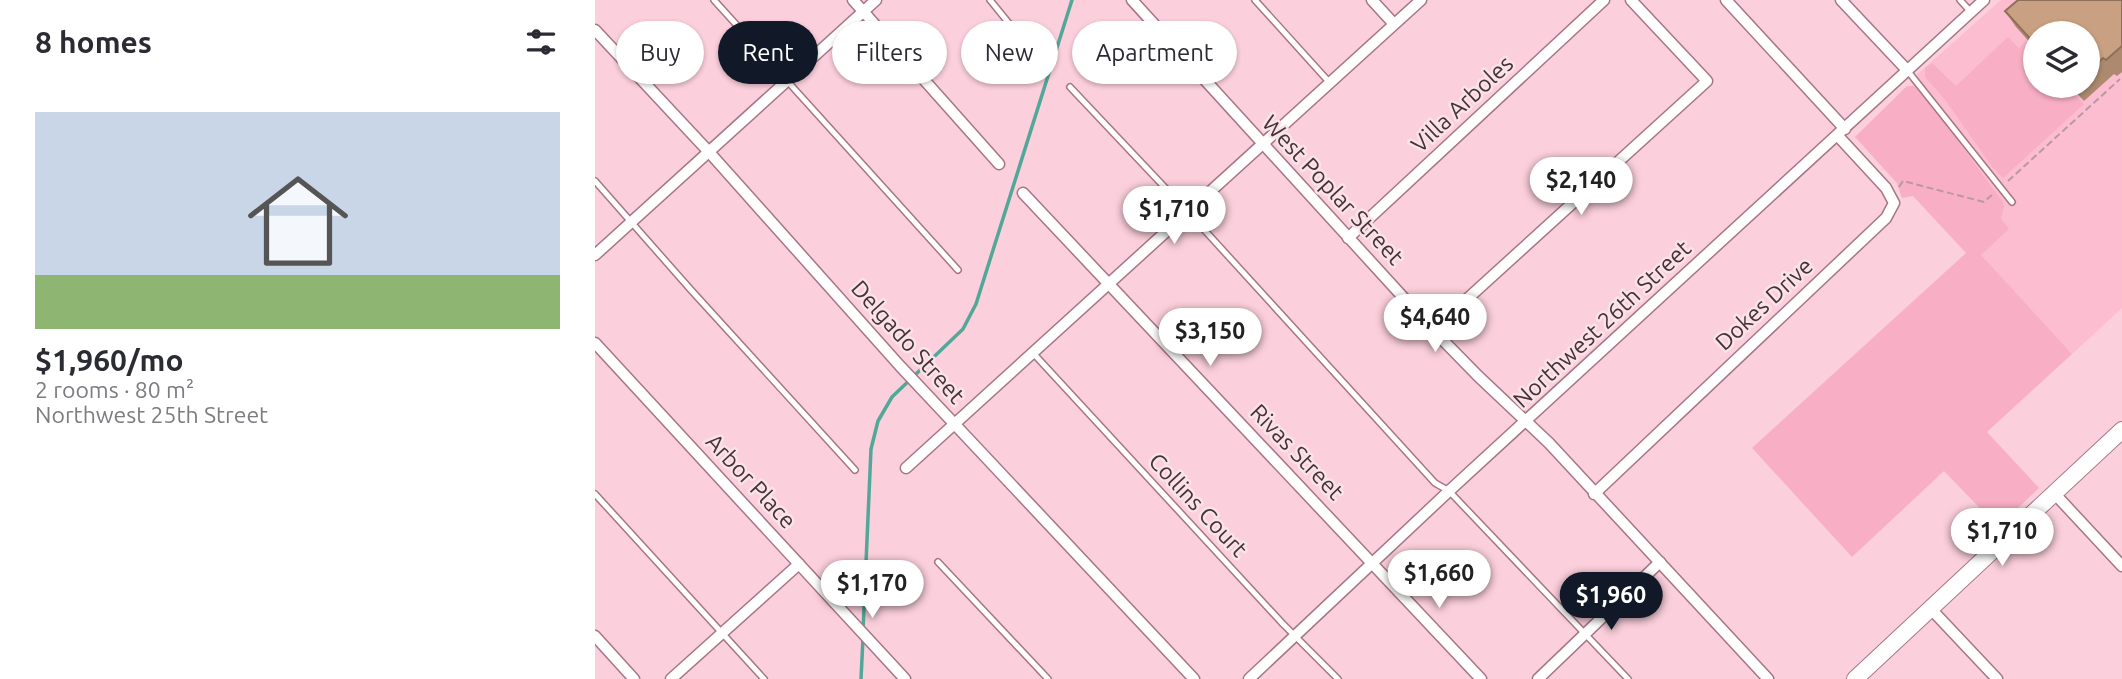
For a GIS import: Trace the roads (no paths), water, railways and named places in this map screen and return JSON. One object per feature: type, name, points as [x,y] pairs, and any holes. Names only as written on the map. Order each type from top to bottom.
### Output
[{"type":"main road","points":[[1855,679],[2120,435]]},
{"type":"street","points":[[853,0],[999,164]]},
{"type":"street","points":[[818,53],[876,0]]},
{"type":"street","name":"West Poplar Street","points":[[1132,0],[1433,330],[1527,422],[1768,679]]},
{"type":"street","points":[[1372,0],[1394,24]]},
{"type":"street","points":[[906,468],[1421,0]]},
{"type":"street","name":"Villa Arboles","points":[[1348,238],[1604,0]]},
{"type":"street","points":[[1433,330],[1707,81],[1631,0]]},
{"type":"street","points":[[1726,0],[1841,133]]},
{"type":"street","points":[[1841,0],[1907,70]]},
{"type":"street","name":"Northwest 26th Street","points":[[1249,679],[1985,0]]},
{"type":"street","name":"Delgado Street","points":[[595,30],[709,152],[900,366],[1194,679]]},
{"type":"street","points":[[595,255],[784,84]]},
{"type":"street","name":"Dokes Drive","points":[[1594,494],[1886,218],[1894,205],[1892,196],[1841,133]]},
{"type":"street","name":"Rivas Street","points":[[1023,193],[1481,679]]},
{"type":"street","name":"Arbor Place","points":[[595,343],[905,679]]},
{"type":"street","points":[[2054,493],[2122,566]]},
{"type":"street","points":[[1538,679],[1660,562]]},
{"type":"street","points":[[671,679],[799,564]]},
{"type":"street","points":[[1931,609],[1997,679]]},
{"type":"street","points":[[595,636],[634,679]]},
{"type":"lane","points":[[714,0],[732,21]]},
{"type":"lane","points":[[990,0],[1007,21]]},
{"type":"lane","points":[[1255,0],[1330,83]]},
{"type":"lane","points":[[1960,0],[1971,12]]},
{"type":"lane","points":[[1907,70],[2012,202]]},
{"type":"lane","points":[[788,84],[958,270]]},
{"type":"lane","points":[[1070,87],[1435,483],[1450,492],[1628,679]]},
{"type":"lane","points":[[595,181],[855,470]]},
{"type":"lane","name":"Collins Court","points":[[1033,353],[1338,679]]},
{"type":"lane","points":[[595,494],[764,679]]},
{"type":"lane","points":[[939,562],[1048,679]]},
{"type":"waterway","points":[[863,631],[871,449],[878,421],[892,397],[963,329],[976,304],[1072,0]]},
{"type":"waterway","points":[[861,679],[863,638]]}]
